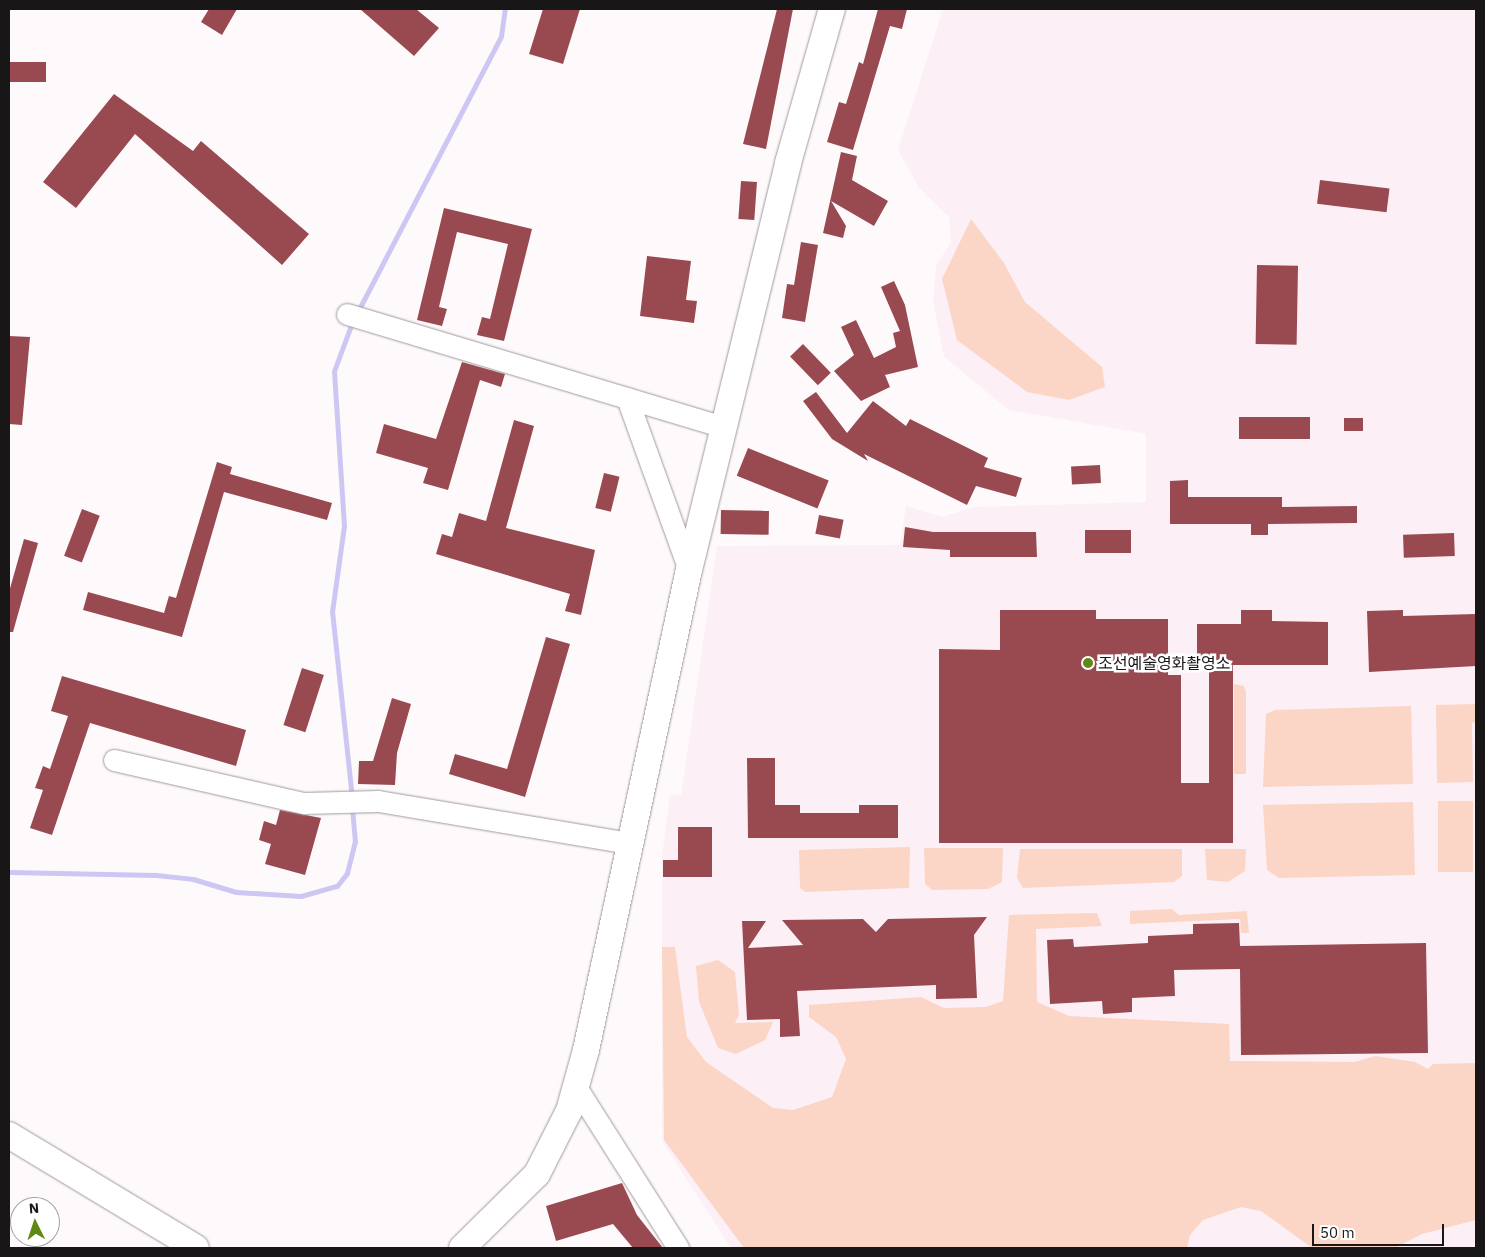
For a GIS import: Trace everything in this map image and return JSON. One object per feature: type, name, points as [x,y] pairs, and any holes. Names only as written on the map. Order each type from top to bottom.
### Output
[{"type":"main road","points":[[462,1248],[537,1174],[569,1111],[576,1087],[689,570],[788,163],[832,9]]},
{"type":"main road","points":[[9,1135],[196,1248]]},
{"type":"street","points":[[348,314],[724,428]]},
{"type":"street","points":[[627,398],[689,570]]},
{"type":"street","points":[[114,760],[304,803],[354,803],[430,809],[628,843]]},
{"type":"street","points":[[576,1087],[678,1248]]},
{"type":"shaded area","name":"조선예술영화촬영소","points":[[943,9],[1476,9],[1476,1248],[731,1248],[662,1141],[662,856],[670,794],[681,795],[717,546],[900,545],[906,506],[942,517],[974,507],[1146,502],[1146,434],[1009,410],[944,357],[933,301],[936,265],[951,243],[949,217],[919,188],[898,150]]},
{"type":"shaded area","points":[[971,219],[1004,263],[1025,302],[1102,367],[1105,387],[1069,400],[1027,392],[957,340],[942,279]]},
{"type":"shaded area","points":[[1234,684],[1244,686],[1246,692],[1246,774],[1234,774]]},
{"type":"shaded area","points":[[1476,704],[1476,722],[1472,723],[1473,782],[1437,783],[1436,705]]},
{"type":"shaded area","points":[[1411,706],[1413,784],[1263,787],[1266,714],[1275,710]]},
{"type":"shaded area","points":[[1438,801],[1473,801],[1473,872],[1438,872]]},
{"type":"shaded area","points":[[1413,802],[1415,875],[1279,878],[1267,870],[1263,805]]},
{"type":"shaded area","points":[[910,847],[909,888],[805,892],[800,888],[799,850]]},
{"type":"shaded area","points":[[924,848],[1003,848],[1002,882],[988,889],[932,890],[925,884]]},
{"type":"shaded area","points":[[1020,849],[1182,849],[1182,876],[1174,882],[1023,888],[1017,878]]},
{"type":"shaded area","points":[[1205,849],[1246,849],[1245,871],[1228,882],[1207,880]]},
{"type":"shaded area","points":[[1172,909],[1179,915],[1247,911],[1249,933],[1241,933],[1240,919],[1130,924],[1130,911]]},
{"type":"shaded area","points":[[1097,913],[1102,926],[1036,929],[1037,1002],[1069,1016],[1229,1024],[1230,1061],[1355,1062],[1375,1056],[1415,1062],[1428,1069],[1433,1064],[1476,1063],[1476,1220],[1422,1234],[1395,1248],[1312,1248],[1261,1211],[1241,1207],[1203,1220],[1190,1235],[1187,1248],[744,1248],[664,1140],[662,947],[675,947],[687,1037],[706,1062],[773,1108],[793,1110],[832,1097],[846,1059],[836,1037],[809,1017],[809,1005],[921,997],[944,1008],[986,1007],[1003,1001],[1009,915]]},
{"type":"shaded area","points":[[718,960],[735,972],[739,1015],[735,1023],[773,1022],[765,1040],[736,1054],[718,1048],[699,1002],[696,966]]},
{"type":"building","points":[[209,9],[237,9],[222,35],[201,22]]},
{"type":"building","points":[[360,9],[416,9],[439,28],[414,56]]},
{"type":"building","points":[[543,9],[580,9],[563,64],[529,54]]},
{"type":"building","points":[[777,9],[793,9],[766,149],[743,144]]},
{"type":"building","points":[[878,9],[907,9],[902,29],[890,26],[853,150],[827,142],[839,102],[846,104],[859,62],[863,64]]},
{"type":"building","points":[[9,62],[46,62],[46,82],[9,82]]},
{"type":"building","points":[[114,94],[193,151],[201,141],[309,234],[282,265],[135,134],[76,208],[43,182]]},
{"type":"building","points":[[841,152],[857,156],[852,180],[888,201],[874,226],[831,201],[846,226],[843,238],[823,233]]},
{"type":"building","points":[[1320,180],[1389,189],[1387,212],[1317,204]]},
{"type":"building","points":[[741,181],[757,182],[754,220],[738,219]]},
{"type":"building","points":[[444,208],[532,229],[504,341],[477,335],[482,317],[490,319],[508,244],[457,232],[439,307],[447,309],[442,326],[417,320]]},
{"type":"building","points":[[801,242],[818,245],[805,322],[782,318],[787,284],[794,285]]},
{"type":"building","points":[[647,256],[691,261],[686,300],[697,301],[694,323],[640,316]]},
{"type":"building","points":[[1257,265],[1298,266],[1297,345],[1256,344]]},
{"type":"building","points":[[894,281],[905,305],[918,367],[885,375],[890,387],[861,401],[834,371],[854,355],[841,327],[856,320],[874,358],[896,347],[893,333],[900,331],[881,287]]},
{"type":"building","points":[[9,336],[30,337],[22,425],[9,424]]},
{"type":"building","points":[[803,344],[831,373],[818,385],[790,357]]},
{"type":"building","points":[[462,362],[505,374],[501,387],[480,380],[448,490],[423,483],[428,468],[376,453],[384,424],[436,439]]},
{"type":"building","points":[[816,392],[847,433],[873,401],[906,426],[910,419],[988,458],[984,467],[1022,478],[1016,497],[976,486],[967,505],[864,454],[868,461],[832,439],[803,401]]},
{"type":"building","points":[[1239,417],[1310,417],[1310,439],[1239,439]]},
{"type":"building","points":[[1344,418],[1363,418],[1363,431],[1344,431]]},
{"type":"building","points":[[514,420],[534,426],[506,528],[595,550],[581,615],[565,611],[570,594],[436,554],[442,534],[452,537],[459,513],[486,521]]},
{"type":"building","points":[[748,448],[829,481],[817,508],[737,476]]},
{"type":"building","points":[[217,462],[232,467],[230,474],[332,503],[327,520],[224,492],[182,637],[83,610],[88,592],[164,613],[169,596],[176,598]]},
{"type":"building","points":[[1100,465],[1101,483],[1072,484],[1071,467]]},
{"type":"building","points":[[604,473],[620,477],[611,512],[595,508]]},
{"type":"building","points":[[1188,480],[1188,497],[1282,497],[1282,507],[1357,506],[1357,523],[1268,524],[1268,535],[1251,535],[1251,524],[1170,524],[1170,481]]},
{"type":"building","points":[[82,509],[100,516],[82,562],[64,556]]},
{"type":"building","points":[[721,510],[769,511],[769,535],[721,534]]},
{"type":"building","points":[[819,515],[844,520],[840,538],[815,534]]},
{"type":"building","points":[[905,527],[933,532],[1036,532],[1037,557],[950,557],[950,550],[903,547]]},
{"type":"building","points":[[1085,530],[1131,530],[1131,553],[1085,553]]},
{"type":"building","points":[[1454,533],[1455,556],[1404,558],[1403,535]]},
{"type":"building","points":[[24,539],[38,543],[13,632],[9,632],[9,592]]},
{"type":"building","points":[[1000,610],[1096,610],[1096,619],[1168,619],[1168,675],[1181,675],[1181,783],[1209,783],[1209,661],[1197,661],[1197,624],[1241,624],[1241,610],[1272,610],[1272,621],[1328,622],[1328,665],[1233,665],[1233,843],[939,843],[939,649],[1000,650]]},
{"type":"building","points":[[1403,610],[1403,616],[1476,614],[1476,666],[1369,672],[1367,611]]},
{"type":"building","points":[[546,637],[570,644],[525,797],[449,774],[455,754],[507,769]]},
{"type":"building","points":[[302,668],[324,675],[305,732],[283,725]]},
{"type":"building","points":[[62,676],[246,730],[236,766],[90,723],[52,835],[30,828],[43,790],[35,788],[43,766],[50,769],[68,716],[51,711]]},
{"type":"building","points":[[392,698],[411,704],[397,753],[395,785],[358,784],[359,761],[373,761]]},
{"type":"building","points":[[747,758],[775,758],[775,805],[800,805],[800,813],[859,813],[859,805],[898,805],[898,838],[748,838]]},
{"type":"building","points":[[280,810],[321,818],[305,875],[265,864],[271,844],[259,840],[264,821],[276,825]]},
{"type":"building","points":[[678,827],[712,827],[712,877],[663,877],[663,860],[678,860]]},
{"type":"building","points":[[987,917],[974,935],[977,998],[936,999],[936,985],[797,991],[800,1036],[780,1037],[780,1019],[747,1020],[742,921],[766,921],[748,948],[803,945],[782,920],[863,919],[876,932],[888,919]]},
{"type":"building","points":[[1239,923],[1240,946],[1426,943],[1428,1053],[1241,1055],[1240,969],[1174,970],[1175,996],[1132,998],[1132,1012],[1103,1014],[1102,1001],[1050,1004],[1047,940],[1073,939],[1074,947],[1148,943],[1148,936],[1193,934],[1193,924]]},
{"type":"building","points":[[622,1183],[637,1215],[663,1248],[633,1248],[613,1224],[556,1241],[546,1206]]},
{"type":"waterway","points":[[357,313],[501,36],[505,9]]},
{"type":"waterway","points":[[352,798],[332,612],[344,526],[334,371],[353,320]]},
{"type":"waterway","points":[[9,872],[156,875],[193,879],[236,892],[301,896],[337,886],[347,873],[355,842],[352,806]]},
{"type":"place","name":"조선예술영화촬영소","points":[[1088,663]]}]
